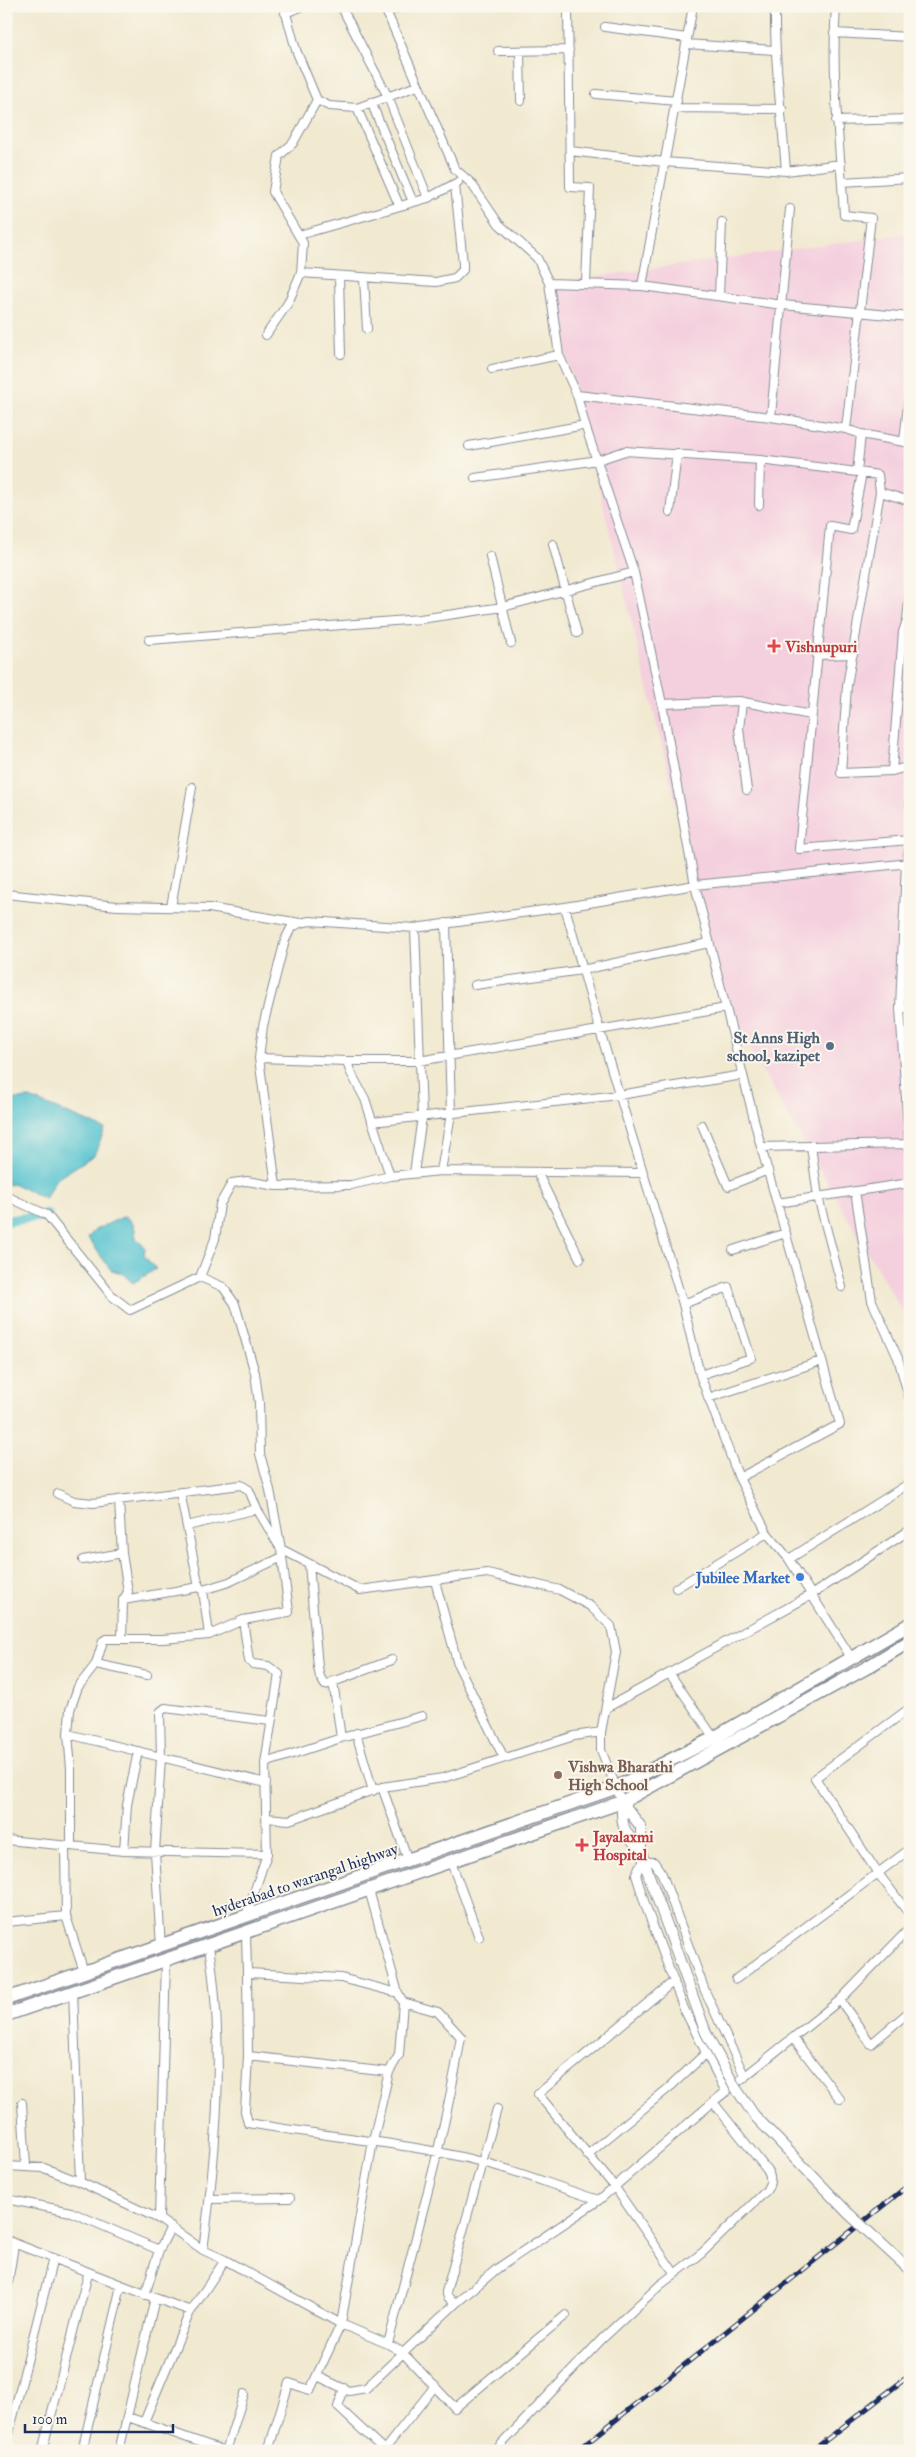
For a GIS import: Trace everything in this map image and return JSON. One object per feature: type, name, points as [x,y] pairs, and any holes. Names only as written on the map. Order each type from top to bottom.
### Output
[{"type":"main road","name":"hyderabad to warangal highway","points":[[6,1999],[84,1972],[163,1953],[246,1916],[615,1788],[714,1738],[910,1624]]},
{"type":"main road","points":[[6,2015],[73,1991],[163,1953],[209,1947],[622,1802],[866,1668],[910,1641]]},
{"type":"street","points":[[303,6],[285,10],[296,50],[317,100],[329,106],[357,108],[417,86]]},
{"type":"street","points":[[341,6],[388,97],[428,198]]},
{"type":"street","points":[[403,6],[385,9],[417,86],[455,168],[471,183],[498,224],[537,258],[549,283],[559,355],[577,396],[634,572],[662,704],[694,885],[761,1147],[840,1424],[739,1478]]},
{"type":"street","points":[[568,6],[570,187],[590,188],[586,283]]},
{"type":"street","points":[[642,286],[693,6]]},
{"type":"street","points":[[775,6],[774,50],[782,109],[786,171]]},
{"type":"street","points":[[836,6],[834,33],[836,121],[844,215],[871,218],[846,429]]},
{"type":"street","points":[[605,27],[686,41],[774,50]]},
{"type":"street","points":[[834,33],[910,37]]},
{"type":"street","points":[[498,51],[569,50]]},
{"type":"street","points":[[520,51],[521,101]]},
{"type":"street","points":[[596,94],[676,104],[782,109]]},
{"type":"street","points":[[266,335],[288,303],[301,273],[303,244],[300,235],[273,192],[279,156],[293,143],[317,100]]},
{"type":"street","points":[[371,102],[413,202]]},
{"type":"street","points":[[357,108],[399,205]]},
{"type":"street","points":[[836,121],[910,119]]},
{"type":"street","points":[[570,151],[664,162],[786,171],[841,164]]},
{"type":"street","points":[[300,235],[428,198],[455,184],[463,177]]},
{"type":"street","points":[[842,182],[910,178]]},
{"type":"street","points":[[301,273],[364,279],[436,282],[455,278],[463,270],[463,264],[455,184]]},
{"type":"street","points":[[771,417],[783,305],[790,209]]},
{"type":"street","points":[[719,296],[722,222]]},
{"type":"street","points":[[339,277],[341,354]]},
{"type":"street","points":[[364,279],[368,329]]},
{"type":"street","points":[[549,283],[642,286],[783,305],[910,316]]},
{"type":"street","points":[[492,369],[559,355]]},
{"type":"street","points":[[577,396],[771,417],[846,429],[861,434],[907,442],[910,388]]},
{"type":"street","points":[[469,446],[585,425]]},
{"type":"street","points":[[861,434],[859,472],[851,530],[830,526],[799,849],[910,840]]},
{"type":"street","points":[[475,478],[598,460],[624,451],[760,460],[878,475],[880,492],[848,686],[841,773],[892,771],[909,766]]},
{"type":"street","points":[[670,512],[677,454]]},
{"type":"street","points":[[759,505],[760,460]]},
{"type":"street","points":[[880,492],[910,501]]},
{"type":"street","points":[[553,544],[577,633]]},
{"type":"street","points":[[490,556],[511,643]]},
{"type":"street","points":[[149,640],[420,618],[503,607],[634,572]]},
{"type":"street","points":[[892,771],[903,632],[907,620],[910,592]]},
{"type":"street","points":[[817,655],[853,654]]},
{"type":"street","points":[[662,704],[722,700],[811,715]]},
{"type":"street","points":[[742,702],[739,729],[747,790]]},
{"type":"street","points":[[910,755],[910,805]]},
{"type":"street","points":[[172,907],[192,787]]},
{"type":"street","points":[[761,1147],[909,1146],[900,1008],[910,845]]},
{"type":"street","points":[[276,1186],[259,1058],[262,1026],[282,948],[291,928],[300,923],[310,921],[416,928],[565,907],[694,885],[908,863]]},
{"type":"street","points":[[6,894],[117,906],[209,908],[300,923]]},
{"type":"street","points":[[565,907],[642,1173],[683,1304],[700,1375],[708,1398],[739,1478],[767,1533],[789,1559],[852,1659]]},
{"type":"street","points":[[441,1171],[450,1114],[446,923]]},
{"type":"street","points":[[414,1173],[422,1117],[416,928]]},
{"type":"street","points":[[474,985],[582,970],[709,943]]},
{"type":"street","points":[[259,1058],[419,1061],[726,1008]]},
{"type":"street","points":[[900,1008],[910,1008]]},
{"type":"street","points":[[348,1061],[372,1122],[390,1176]]},
{"type":"street","points":[[372,1122],[619,1095],[743,1075]]},
{"type":"street","points":[[702,1125],[728,1186],[768,1170]]},
{"type":"street","points":[[811,1146],[818,1198],[842,1287]]},
{"type":"street","points":[[6,1196],[47,1215],[112,1296],[130,1310],[200,1277],[215,1239],[220,1204],[232,1183],[247,1181],[276,1186],[351,1186],[390,1176],[441,1171],[642,1173]]},
{"type":"street","points":[[537,1172],[580,1259]]},
{"type":"street","points":[[777,1203],[910,1183]]},
{"type":"street","points":[[855,1191],[872,1301],[898,1358],[910,1401]]},
{"type":"street","points":[[733,1250],[786,1233]]},
{"type":"street","points":[[84,1972],[66,1916],[71,1759],[68,1734],[70,1710],[78,1687],[96,1664],[103,1641],[209,1635],[243,1620],[288,1612],[280,1558],[281,1549],[270,1490],[260,1454],[259,1403],[255,1373],[235,1304],[223,1287],[200,1277]]},
{"type":"street","points":[[683,1304],[728,1287],[751,1358],[700,1375]]},
{"type":"street","points":[[708,1398],[821,1361]]},
{"type":"street","points":[[789,1559],[910,1483]]},
{"type":"street","points":[[58,1494],[74,1501],[119,1501],[242,1485],[249,1490],[257,1509],[281,1549],[360,1590],[488,1573],[560,1590],[590,1606],[611,1626],[616,1652],[608,1707],[601,1732],[601,1750],[622,1802],[641,1827],[641,1851],[706,2033],[735,2086],[754,2115],[848,2213],[910,2270]]},
{"type":"street","points":[[180,1492],[201,1588],[209,1635]]},
{"type":"street","points":[[119,1501],[122,1553],[128,1592],[123,1600],[122,1639]]},
{"type":"street","points":[[187,1526],[257,1509]]},
{"type":"street","points":[[608,1707],[810,1595],[910,1530]]},
{"type":"street","points":[[676,1588],[767,1533]]},
{"type":"street","points":[[83,1560],[122,1553]]},
{"type":"street","points":[[123,1600],[229,1582],[280,1558]]},
{"type":"street","points":[[309,1564],[319,1672],[325,1685],[392,1660]]},
{"type":"street","points":[[435,1581],[458,1665],[504,1758]]},
{"type":"street","points":[[243,1620],[249,1661],[253,1664],[268,1666],[279,1674],[270,1721],[265,1763],[267,1854],[246,1916]]},
{"type":"street","points":[[96,1664],[147,1675]]},
{"type":"street","points":[[670,1674],[714,1738]]},
{"type":"street","points":[[332,1681],[341,1738]]},
{"type":"street","points":[[160,2219],[163,1953],[155,1852],[161,1758],[159,1715],[165,1708],[270,1721]]},
{"type":"street","points":[[910,1708],[815,1778],[877,1872],[910,1915]]},
{"type":"street","points":[[265,1763],[356,1732],[422,1716]]},
{"type":"street","points":[[356,1732],[373,1791]]},
{"type":"street","points":[[267,1818],[289,1820],[382,1787],[443,1778],[574,1736],[601,1732]]},
{"type":"street","points":[[68,1734],[266,1783]]},
{"type":"street","points":[[124,1851],[127,1806],[138,1751]]},
{"type":"street","points":[[382,1787],[408,1860]]},
{"type":"street","points":[[622,1802],[621,1823],[626,1834],[641,1851]]},
{"type":"street","points":[[6,1840],[124,1851],[267,1854]]},
{"type":"street","points":[[736,1979],[910,1849]]},
{"type":"street","points":[[452,1862],[479,1937]]},
{"type":"street","points":[[726,2092],[684,2009],[636,1875],[639,1867],[654,1862],[662,1874],[706,1990],[745,2077]]},
{"type":"street","points":[[268,2451],[289,2384],[310,2390],[341,2324],[373,2141],[389,2072],[399,2055],[403,2002],[398,1993],[369,1890]]},
{"type":"street","points":[[6,1922],[66,1916]]},
{"type":"street","points":[[317,2376],[349,2391],[366,2388],[402,2352],[498,2268],[599,2200],[713,2102],[840,2000],[910,1928]]},
{"type":"street","points":[[246,1933],[248,2056],[245,2111],[248,2123],[437,2152],[482,2162],[599,2200]]},
{"type":"street","points":[[203,2250],[217,2135],[218,2053],[215,1988],[209,1947]]},
{"type":"street","points":[[247,1973],[341,1978],[398,1993]]},
{"type":"street","points":[[674,1981],[538,2094],[614,2186],[675,2274]]},
{"type":"street","points":[[73,1991],[80,2182]]},
{"type":"street","points":[[840,2000],[870,2044],[910,2011]]},
{"type":"street","points":[[388,2344],[451,2096],[461,2037],[438,2012],[403,2002]]},
{"type":"street","points":[[793,2038],[840,2099]]},
{"type":"street","points":[[587,2155],[672,2086],[706,2053]]},
{"type":"street","points":[[248,2056],[389,2072]]},
{"type":"street","points":[[495,2451],[602,2339],[702,2252],[766,2191],[771,2183],[771,2176],[767,2170],[713,2102]]},
{"type":"street","points":[[22,2103],[26,2166]]},
{"type":"street","points":[[455,2304],[448,2298],[446,2292],[496,2109]]},
{"type":"street","points":[[6,2166],[44,2168],[80,2182],[160,2219],[203,2250],[225,2260],[341,2324],[402,2352],[455,2408],[566,2315]]},
{"type":"street","points":[[210,2199],[290,2198]]},
{"type":"street","points":[[6,2199],[61,2208],[158,2250]]},
{"type":"street","points":[[145,2294],[158,2250],[171,2227]]},
{"type":"street","points":[[6,2240],[14,2245],[52,2258],[88,2274],[191,2311]]},
{"type":"street","points":[[6,2296],[14,2245]]},
{"type":"street","points":[[6,2445],[52,2258]]},
{"type":"street","points":[[144,2422],[158,2383],[191,2311],[225,2260]]},
{"type":"street","points":[[42,2451],[88,2274]]},
{"type":"street","points":[[82,2451],[121,2286]]},
{"type":"street","points":[[119,2451],[155,2298]]},
{"type":"street","points":[[344,2388],[338,2407],[384,2450],[435,2386]]},
{"type":"street","points":[[128,2417],[225,2451],[244,2394]]},
{"type":"shaded area","name":"Vishnupuri","points":[[910,233],[910,1325],[726,1008],[549,283]]},
{"type":"water","points":[[30,1098],[105,1129],[94,1155],[55,1180],[45,1199],[15,1184],[6,1185],[6,1100]]},
{"type":"water","points":[[125,1216],[134,1224],[136,1238],[145,1248],[144,1256],[156,1269],[133,1283],[122,1273],[111,1270],[88,1238],[95,1230]]},
{"type":"waterway","points":[[6,1221],[47,1215]]},
{"type":"railway","points":[[577,2451],[910,2184]]},
{"type":"railway","points":[[812,2451],[910,2375]]},
{"type":"place","name":"Vishnupuri","points":[[774,646]]},
{"type":"place","name":"St Anns High school, kazipet","points":[[830,1046]]},
{"type":"place","name":"Jubilee Market","points":[[800,1577]]},
{"type":"place","name":"Vishwa Bharathi High School","points":[[558,1775]]},
{"type":"place","name":"Jayalaxmi Hospital","points":[[582,1845]]}]
